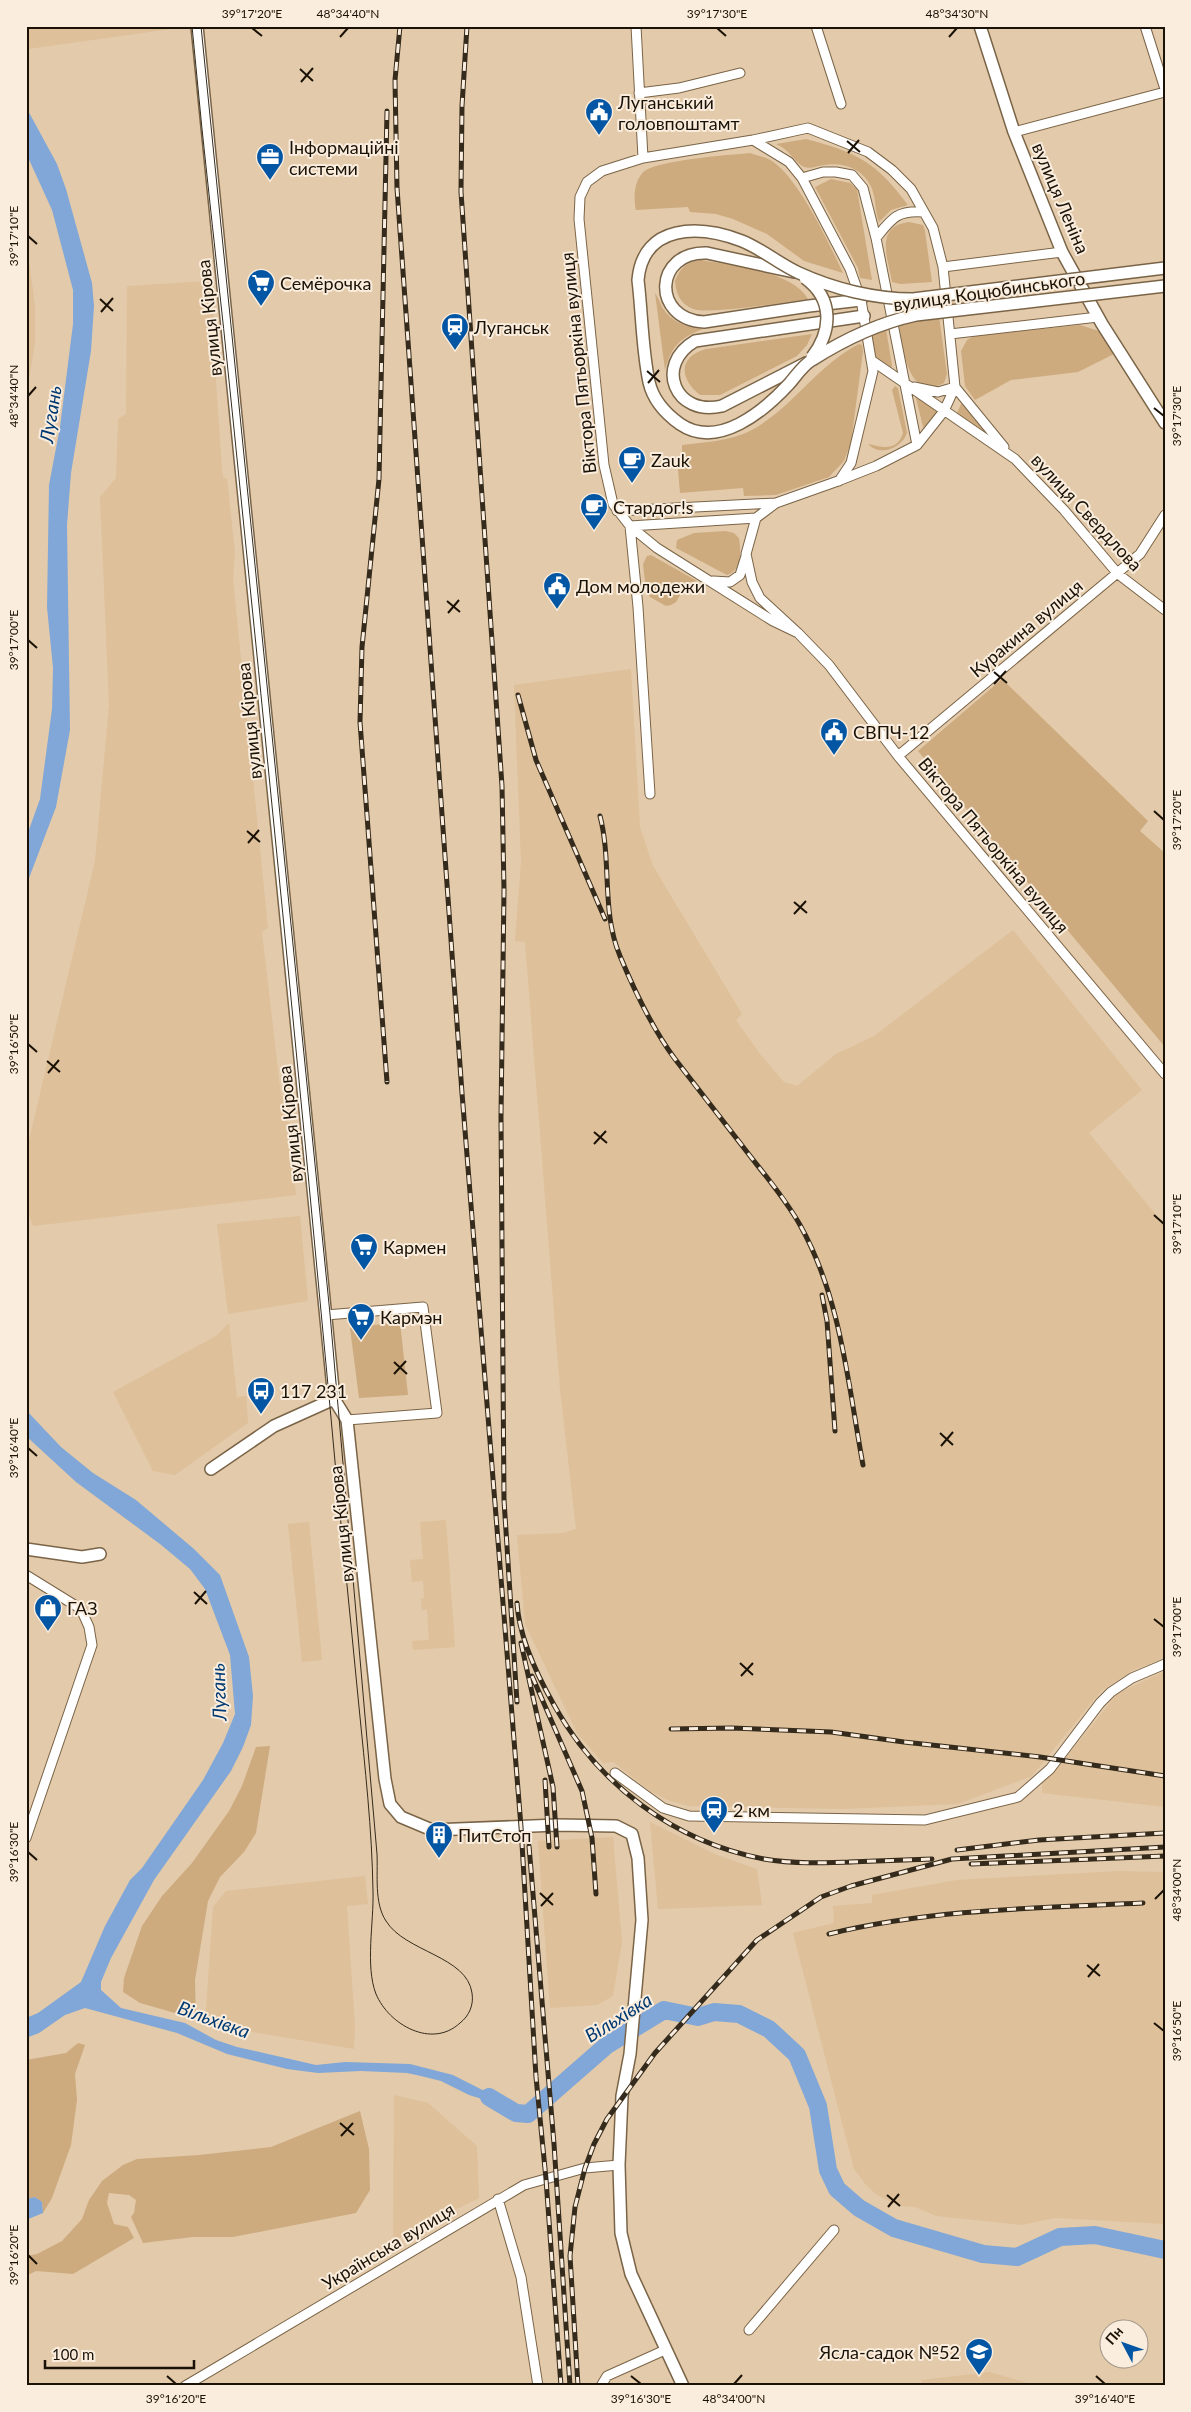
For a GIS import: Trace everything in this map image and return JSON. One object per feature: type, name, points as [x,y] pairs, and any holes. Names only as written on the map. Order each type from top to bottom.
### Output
[{"type":"street","name":"вулиця Кірова","points":[[197,26],[334,1399],[347,1420],[385,1779],[390,1804],[401,1817],[432,1830],[557,1825],[616,1826],[632,1834],[638,1858],[642,1920],[630,2054],[622,2096],[619,2165]]},
{"type":"street","points":[[636,26],[643,158]]},
{"type":"street","points":[[816,26],[841,104]]},
{"type":"street","name":"вулиця Леніна","points":[[980,26],[1014,132],[1062,252],[1098,317],[1165,423]]},
{"type":"street","points":[[1014,132],[1165,90],[1144,26]]},
{"type":"street","points":[[639,93],[679,88],[740,73]]},
{"type":"street","name":"Віктора Пятьоркіна вулиця","points":[[955,387],[943,268],[933,228],[911,189],[892,170],[868,152],[808,128],[753,140],[643,158],[602,171],[587,182],[580,197],[579,219],[604,465],[613,504],[630,526],[658,548],[773,621],[798,633],[829,665],[898,756],[1165,1074]]},
{"type":"street","points":[[753,140],[789,162],[802,178],[850,269],[861,300],[873,371],[851,463],[838,481]]},
{"type":"street","points":[[802,178],[823,172],[852,175],[863,188],[876,238],[917,444]]},
{"type":"street","points":[[876,238],[890,220],[907,211],[924,212]]},
{"type":"street","name":"вулиця Коцюбинського","points":[[1165,268],[914,299],[872,296],[798,273],[743,241],[697,231],[665,236],[653,243],[642,260],[638,280],[650,383],[657,400],[668,415],[683,426],[701,431],[719,431],[739,424],[762,409],[810,361],[860,333],[896,319],[1165,286]]},
{"type":"street","points":[[943,268],[1062,252]]},
{"type":"street","points":[[861,300],[809,306],[704,322],[693,321],[682,317],[674,310],[668,300],[667,279],[671,269],[686,255],[707,253],[798,273],[816,288],[823,298],[828,312],[826,335],[821,346],[810,361],[722,406],[710,409],[699,408],[681,396],[675,386],[674,370],[679,355],[686,347],[706,339],[864,316]]},
{"type":"street","points":[[950,334],[1098,317]]},
{"type":"street","points":[[871,360],[1010,455]]},
{"type":"street","points":[[905,385],[938,392],[955,387]]},
{"type":"street","points":[[617,510],[776,502],[838,481],[876,466],[917,444],[944,411],[955,387]]},
{"type":"street","points":[[955,387],[1010,455]]},
{"type":"street","name":"вулиця Свердлова","points":[[1010,455],[1064,510],[1118,574],[1165,610]]},
{"type":"street","points":[[650,794],[638,607],[630,526],[756,518],[776,502]]},
{"type":"street","name":"Куракина вулиця","points":[[898,756],[1118,574],[1140,554],[1165,516]]},
{"type":"street","points":[[710,580],[730,582],[740,575],[756,518]]},
{"type":"street","points":[[746,554],[752,582],[760,598],[798,633]]},
{"type":"street","points":[[326,1315],[424,1307],[437,1413],[347,1420]]},
{"type":"street","points":[[211,1470],[274,1426],[334,1399]]},
{"type":"street","points":[[26,1549],[82,1557],[100,1554]]},
{"type":"street","points":[[26,1576],[81,1609],[89,1627],[92,1645],[26,1838]]},
{"type":"street","points":[[615,1773],[663,1808],[690,1816],[925,1820],[1018,1798],[1050,1768],[1100,1703],[1111,1692],[1132,1678],[1165,1664]]},
{"type":"street","points":[[619,2165],[623,2241],[631,2274],[683,2386]]},
{"type":"street","name":"Українська вулиця","points":[[185,2386],[524,2185],[585,2168],[619,2165]]},
{"type":"street","points":[[498,2199],[521,2277],[538,2386]]},
{"type":"street","points":[[749,2330],[834,2230]]},
{"type":"street","points":[[601,2386],[607,2376],[665,2350]]},
{"type":"shaded area","points":[[26,26],[178,26],[178,28],[28,49]]},
{"type":"shaded area","points":[[806,139],[852,154],[875,168],[908,205],[891,210],[879,222],[872,189],[864,176],[859,172],[846,166],[831,164],[810,168],[802,166],[785,149],[776,144]]},
{"type":"shaded area","points":[[750,153],[772,161],[793,182],[812,212],[843,273],[804,261],[767,234],[733,219],[716,214],[690,212],[688,207],[636,210],[635,188],[639,178],[646,170],[654,166]]},
{"type":"shaded area","points":[[831,179],[850,183],[857,189],[872,280],[860,278],[858,268],[815,187]]},
{"type":"shaded area","points":[[909,222],[923,225],[932,282],[900,284],[892,282],[886,254],[887,237],[891,230],[898,225]]},
{"type":"shaded area","points":[[26,239],[35,305],[35,343],[26,398]]},
{"type":"shaded area","points":[[701,260],[744,267],[775,275],[800,289],[808,299],[731,309],[693,309],[680,298],[676,290],[675,281],[684,266]]},
{"type":"shaded area","points":[[210,281],[215,331],[215,367],[222,469],[223,478],[227,478],[235,553],[233,579],[268,928],[262,932],[281,1096],[286,1096],[296,1195],[33,1226],[26,1206],[26,1153],[95,861],[109,704],[100,497],[116,478],[118,419],[126,414],[127,286]]},
{"type":"shaded area","points":[[655,293],[670,317],[685,326],[703,329],[688,336],[678,344],[671,354],[665,370]]},
{"type":"shaded area","points":[[939,316],[947,374],[944,383],[932,387],[922,385],[915,379],[909,369],[899,325]]},
{"type":"shaded area","points":[[1080,325],[1099,331],[1114,354],[1078,372],[1011,380],[975,400],[965,386],[961,351],[967,340],[974,336]]},
{"type":"shaded area","points":[[886,329],[891,369],[876,359],[872,335]]},
{"type":"shaded area","points":[[812,334],[807,345],[797,356],[720,395],[700,395],[688,382],[685,375],[686,363],[690,357],[706,349]]},
{"type":"shaded area","points":[[859,344],[862,345],[863,351],[851,443],[844,461],[829,477],[776,495],[744,496],[743,488],[680,493],[677,458],[682,457],[682,445],[726,439],[750,431],[779,411],[830,363]]},
{"type":"shaded area","points":[[895,386],[898,388],[907,433],[896,446],[890,449],[878,450],[868,444],[884,447],[893,446],[903,433],[892,390]]},
{"type":"shaded area","points":[[915,394],[938,411],[924,431]]},
{"type":"shaded area","points":[[962,402],[995,442],[957,413]]},
{"type":"shaded area","points":[[726,531],[734,533],[739,538],[740,549],[738,565],[732,573],[727,575],[676,548],[677,540],[694,533]]},
{"type":"shaded area","points":[[651,555],[697,581],[687,583],[676,602],[671,605],[666,606],[650,597],[646,591],[643,564],[647,556]]},
{"type":"shaded area","points":[[631,669],[640,827],[653,866],[742,1014],[736,1020],[760,1054],[784,1082],[797,1086],[836,1054],[874,1036],[1013,930],[1142,1090],[1089,1133],[1165,1226],[1165,1658],[1133,1670],[1101,1691],[1032,1776],[958,1804],[842,1809],[688,1806],[670,1801],[650,1791],[613,1762],[603,1763],[577,1733],[525,1624],[517,1535],[563,1533],[576,1529],[560,1389],[525,942],[515,941],[521,862],[514,685]]},
{"type":"shaded area","points":[[1002,679],[1148,821],[1140,831],[1165,853],[1165,1047],[918,751]]},
{"type":"shaded area","points":[[300,1216],[308,1301],[228,1314],[217,1224]]},
{"type":"shaded area","points":[[400,1322],[408,1395],[359,1398],[350,1328]]},
{"type":"shaded area","points":[[229,1323],[237,1397],[246,1396],[248,1423],[175,1475],[153,1471],[113,1392],[216,1336]]},
{"type":"shaded area","points":[[446,1520],[455,1647],[413,1650],[412,1641],[429,1640],[427,1610],[422,1610],[421,1598],[424,1598],[423,1581],[412,1582],[410,1560],[423,1559],[420,1522]]},
{"type":"shaded area","points":[[309,1522],[322,1660],[302,1662],[288,1524]]},
{"type":"shaded area","points":[[1165,1671],[1165,1807],[1042,1793],[1042,1782],[1057,1769],[1117,1694]]},
{"type":"shaded area","points":[[270,1746],[256,1833],[244,1852],[220,1877],[208,1901],[195,1980],[196,2019],[140,2003],[123,1992],[124,1978],[142,1926],[162,1896],[192,1863],[229,1811],[242,1786],[256,1747]]},
{"type":"shaded area","points":[[650,1822],[717,1855],[757,1869],[762,1905],[658,1909]]},
{"type":"shaded area","points":[[613,1837],[622,1942],[613,1996],[597,2005],[550,2008],[538,1841]]},
{"type":"shaded area","points":[[1119,1871],[1165,1872],[1165,2224],[1054,2218],[1022,2225],[936,2216],[915,2207],[900,2206],[877,2195],[866,2185],[854,2169],[793,1933],[834,1923],[833,1906],[872,1903],[872,1895],[957,1880]]},
{"type":"shaded area","points":[[365,1876],[368,1904],[347,1906],[355,2027],[354,2049],[205,2024],[213,1907],[226,1891]]},
{"type":"shaded area","points":[[78,2043],[85,2045],[75,2074],[77,2100],[71,2145],[52,2198],[43,2213],[42,2202],[35,2197],[26,2199],[26,2060],[66,2053]]},
{"type":"shaded area","points":[[394,2095],[428,2103],[477,2146],[479,2198],[393,2241]]},
{"type":"shaded area","points":[[360,2111],[369,2149],[370,2190],[356,2213],[233,2237],[193,2237],[143,2243],[131,2217],[134,2213],[136,2200],[129,2195],[109,2193],[107,2203],[114,2224],[128,2227],[134,2238],[73,2274],[36,2271],[26,2276],[26,2256],[37,2254],[62,2241],[82,2219],[89,2200],[102,2181],[123,2165],[137,2159],[199,2155],[271,2147]]},
{"type":"shaded area","name":"Ясла-садок №52","points":[[990,2372],[1038,2386],[923,2386],[921,2380]]},
{"type":"water","points":[[26,107],[57,164],[66,189],[92,283],[94,306],[91,351],[71,473],[67,525],[70,730],[56,807],[26,886],[26,838],[40,799],[52,709],[53,668],[47,607],[49,485],[60,427],[73,324],[73,290],[52,210],[26,153]]},
{"type":"water","points":[[26,1410],[61,1447],[93,1473],[136,1500],[194,1549],[220,1575],[249,1657],[253,1696],[251,1725],[243,1747],[231,1771],[154,1880],[111,1958],[101,1982],[101,1990],[121,2008],[185,2023],[216,2040],[237,2047],[316,2065],[345,2062],[410,2064],[453,2075],[514,2106],[508,2112],[495,2103],[469,2095],[441,2081],[421,2076],[407,2073],[361,2071],[318,2073],[287,2069],[227,2054],[177,2033],[85,2008],[65,2015],[39,2033],[26,2038],[26,2018],[38,2013],[81,1982],[105,1926],[130,1880],[142,1868],[203,1780],[223,1743],[235,1714],[230,1655],[205,1589],[190,1569],[160,1544],[76,1482],[26,1436]]},
{"type":"water","points":[[35,2197],[42,2202],[43,2213],[26,2220],[26,2199]]},
{"type":"waterway","name":"Вільхівка","points":[[489,2097],[516,2113],[528,2114],[607,2045],[664,2010],[698,2017],[714,2012],[739,2014],[769,2029],[797,2055],[818,2106],[828,2170],[837,2189],[859,2208],[894,2228],[983,2254],[1017,2257],[1060,2237],[1095,2235],[1165,2250]]},
{"type":"tram line","points":[[192,26],[271,791],[366,1776],[373,1891],[371,1970],[376,1994],[382,2005],[391,2015],[401,2024],[412,2030],[437,2034],[449,2030],[460,2023],[468,2014],[472,1997],[468,1981],[459,1970],[448,1962],[407,1940],[395,1931],[382,1914],[378,1897],[377,1854],[330,1314],[201,26]]},
{"type":"railway","points":[[400,26],[395,80],[397,188],[462,1093],[521,1827],[536,2077],[546,2179],[561,2386]]},
{"type":"railway","points":[[467,26],[462,106],[461,192],[502,786],[504,890],[501,1117],[504,1500],[517,1702]]},
{"type":"railway","points":[[387,111],[379,479],[362,647],[360,722],[387,1082]]},
{"type":"railway","points":[[518,695],[536,760],[605,919]]},
{"type":"railway","points":[[600,816],[604,833],[608,904],[614,939],[638,996],[651,1022],[675,1059],[790,1208],[814,1253],[825,1282],[841,1342],[863,1465]]},
{"type":"railway","points":[[822,1295],[827,1321],[835,1431]]},
{"type":"railway","points":[[517,1603],[521,1629],[530,1656],[554,1705],[572,1734],[593,1760],[616,1784],[642,1805],[670,1824],[699,1839],[731,1851],[786,1862],[855,1862]]},
{"type":"railway","points":[[521,1643],[553,1787],[557,1847]]},
{"type":"railway","points":[[532,1676],[582,1791],[592,1838],[596,1894]]},
{"type":"railway","points":[[671,1729],[732,1728],[831,1732],[1040,1757],[1165,1776]]},
{"type":"railway","points":[[545,1780],[549,1847]]},
{"type":"railway","points":[[957,1850],[1039,1840],[1165,1833]]},
{"type":"railway","points":[[529,1846],[554,2144],[570,2386]]},
{"type":"railway","points":[[578,2386],[570,2256],[575,2207],[585,2168],[594,2144],[607,2119],[655,2053],[757,1940],[821,1897],[851,1886],[952,1859],[1165,1847]]},
{"type":"railway","points":[[971,1864],[1165,1856]]},
{"type":"railway","points":[[849,1862],[932,1859]]},
{"type":"railway","points":[[829,1934],[907,1919],[985,1911],[1143,1903]]},
{"type":"place","name":"Луганський головпоштамт","points":[[599,136]]},
{"type":"place","name":"Інформаційні системи","points":[[270,181]]},
{"type":"place","name":"Семёрочка","points":[[261,307]]},
{"type":"place","name":"Луганськ","points":[[455,351]]},
{"type":"place","name":"Zauk","points":[[632,484]]},
{"type":"place","name":"Стардог!s","points":[[594,531]]},
{"type":"place","name":"Дом молодежи","points":[[557,610]]},
{"type":"place","name":"СВПЧ-12","points":[[834,756]]},
{"type":"place","name":"Кармен","points":[[364,1271]]},
{"type":"place","name":"Кармэн","points":[[361,1341]]},
{"type":"place","name":"117 231","points":[[261,1415]]},
{"type":"place","name":"ГАЗ","points":[[48,1632]]},
{"type":"place","name":"2 км","points":[[714,1834]]},
{"type":"place","name":"ПитСтоп","points":[[439,1859]]},
{"type":"place","name":"Ясла-садок №52","points":[[979,2376]]},
{"type":"water label","name":"Лугань","points":[[50,414]]},
{"type":"water label","name":"Лугань","points":[[218,1692]]}]
